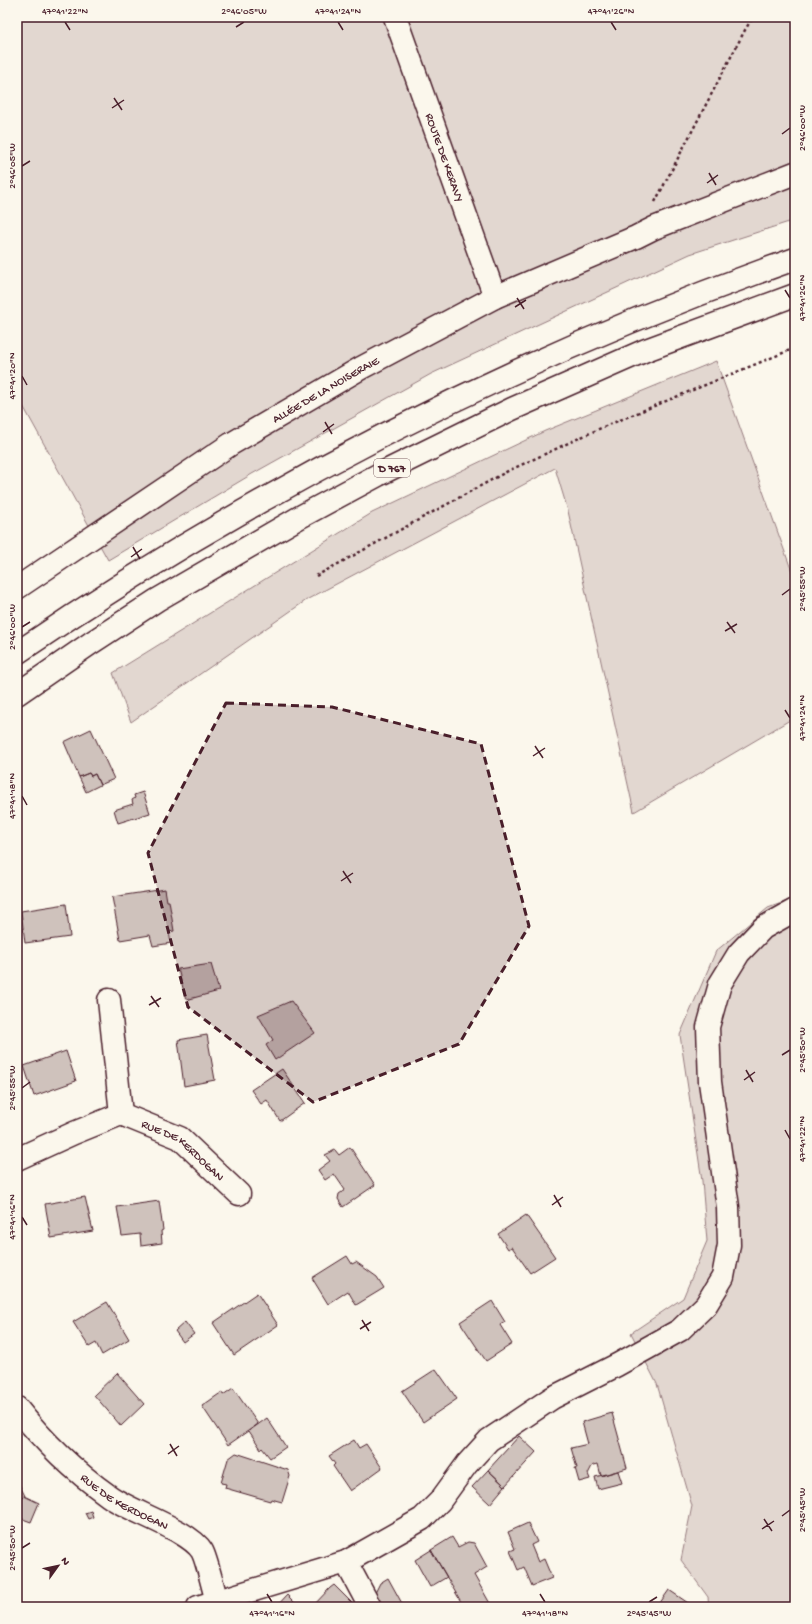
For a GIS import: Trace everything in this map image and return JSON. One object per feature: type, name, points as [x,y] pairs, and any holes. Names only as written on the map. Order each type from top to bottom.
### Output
[{"type":"main road","name":"ROUTE DE KERAVY","points":[[396,17],[495,297]]},
{"type":"main road","name":"ALLÉE DE LA NOISERAIE","points":[[17,588],[231,444],[361,368],[495,297],[654,228],[795,173]]},
{"type":"main road","name":"D 767","points":[[17,653],[105,595],[209,531],[388,432],[516,371],[602,333],[693,296],[795,258]]},
{"type":"main road","name":"D 767","points":[[17,694],[157,600],[300,517],[378,475],[512,409],[639,353],[710,325],[795,295]]},
{"type":"main road","points":[[207,1604],[346,1562],[422,1520],[440,1501],[467,1464],[489,1440],[552,1398],[617,1365],[680,1330],[706,1305],[723,1278],[729,1245],[728,1207],[710,1082],[708,1027],[720,984],[739,953],[763,928],[795,910]]},
{"type":"main road","points":[[17,1159],[74,1133],[121,1114],[109,1000]]},
{"type":"main road","name":"RUE DE KERDOGAN","points":[[121,1114],[180,1138],[240,1194]]},
{"type":"main road","name":"RUE DE KERDOGAN","points":[[17,1408],[38,1434],[72,1466],[110,1497],[191,1539],[202,1552],[207,1604]]},
{"type":"main road","points":[[346,1562],[370,1607]]},
{"type":"path","points":[[654,203],[753,17]]},
{"type":"path","points":[[316,576],[513,469],[603,426],[795,348]]},
{"type":"highlighted area","points":[[226,703],[332,707],[481,744],[529,926],[459,1044],[313,1102],[188,1007],[148,853]]},
{"type":"shaded area","points":[[17,17],[795,17],[795,220],[690,254],[431,374],[252,474],[108,560],[17,395]]},
{"type":"shaded area","points":[[716,361],[795,580],[795,717],[634,812],[568,511],[555,468],[308,599],[131,722],[113,673],[372,513],[545,431]]},
{"type":"shaded area","points":[[795,898],[795,1607],[709,1607],[708,1597],[681,1560],[692,1506],[657,1384],[631,1333],[683,1298],[707,1241],[702,1181],[680,1035],[716,951],[768,908]]},
{"type":"building","points":[[91,729],[114,779],[100,785],[95,774],[91,776],[89,773],[79,777],[64,742]]},
{"type":"building","points":[[89,773],[91,776],[95,774],[100,785],[86,792],[79,777]]},
{"type":"building","points":[[143,792],[150,813],[118,823],[114,810],[133,804],[132,800],[135,798],[134,795]]},
{"type":"building","points":[[165,889],[167,901],[169,901],[174,931],[169,932],[171,943],[153,946],[150,935],[120,940],[112,897]]},
{"type":"building","points":[[66,904],[70,937],[25,943],[21,911]]},
{"type":"building","points":[[211,964],[219,991],[186,1000],[178,969]]},
{"type":"building","points":[[291,1001],[315,1033],[275,1060],[266,1045],[273,1040],[258,1015]]},
{"type":"building","points":[[207,1035],[215,1080],[184,1086],[178,1040]]},
{"type":"building","points":[[66,1051],[76,1081],[34,1096],[24,1066]]},
{"type":"building","points":[[282,1069],[305,1103],[280,1121],[267,1100],[261,1104],[251,1090]]},
{"type":"building","points":[[350,1147],[375,1185],[343,1207],[338,1199],[339,1194],[345,1190],[334,1174],[325,1180],[318,1170],[330,1161],[325,1155],[335,1150],[339,1155]]},
{"type":"building","points":[[85,1197],[93,1231],[51,1238],[45,1204]]},
{"type":"building","points":[[159,1201],[163,1230],[161,1231],[162,1243],[141,1246],[140,1234],[122,1236],[117,1207]]},
{"type":"building","points":[[526,1215],[555,1257],[530,1273],[512,1247],[508,1249],[498,1234]]},
{"type":"building","points":[[347,1256],[352,1264],[356,1262],[377,1277],[384,1288],[356,1305],[348,1291],[328,1304],[312,1278]]},
{"type":"building","points":[[257,1293],[278,1325],[234,1355],[213,1323]]},
{"type":"building","points":[[492,1301],[505,1322],[500,1325],[512,1344],[486,1361],[460,1322]]},
{"type":"building","points":[[107,1302],[129,1339],[102,1355],[96,1343],[89,1347],[73,1322]]},
{"type":"building","points":[[185,1322],[194,1334],[183,1342],[175,1331]]},
{"type":"building","points":[[436,1369],[457,1399],[423,1422],[402,1391]]},
{"type":"building","points":[[117,1373],[144,1404],[121,1426],[94,1395]]},
{"type":"building","points":[[233,1388],[258,1424],[228,1445],[202,1406],[222,1392],[223,1395]]},
{"type":"building","points":[[612,1413],[627,1468],[601,1476],[598,1464],[594,1465],[588,1474],[590,1479],[579,1482],[575,1468],[577,1468],[571,1448],[588,1444],[582,1422]]},
{"type":"building","points":[[267,1418],[286,1447],[270,1458],[262,1448],[261,1449],[249,1431]]},
{"type":"building","points":[[519,1436],[536,1452],[505,1486],[488,1470]]},
{"type":"building","points":[[354,1440],[359,1448],[366,1444],[382,1468],[350,1491],[333,1466],[335,1464],[329,1456]]},
{"type":"building","points":[[236,1453],[288,1470],[290,1476],[282,1502],[271,1499],[270,1501],[225,1488],[226,1484],[221,1483],[228,1459]]},
{"type":"building","points":[[488,1470],[505,1486],[490,1504],[472,1487]]},
{"type":"building","points":[[618,1471],[622,1483],[598,1489],[595,1477]]},
{"type":"building","points":[[17,1480],[25,1496],[17,1499]]},
{"type":"building","points":[[24,1496],[39,1503],[31,1522],[20,1518],[17,1513],[17,1499]]},
{"type":"building","points":[[91,1511],[93,1517],[88,1519],[85,1513]]},
{"type":"building","points":[[528,1523],[537,1542],[531,1545],[538,1562],[544,1559],[552,1578],[532,1586],[524,1567],[518,1570],[510,1551],[515,1549],[508,1532]]},
{"type":"building","points":[[452,1537],[458,1547],[468,1542],[474,1543],[487,1567],[474,1575],[492,1607],[464,1607],[431,1550]]},
{"type":"building","points":[[431,1550],[447,1577],[430,1587],[415,1560]]},
{"type":"building","points":[[388,1578],[404,1607],[382,1607],[375,1593],[380,1583]]},
{"type":"building","points":[[334,1585],[356,1607],[312,1607],[330,1588]]},
{"type":"building","points":[[669,1590],[694,1607],[657,1607]]},
{"type":"building","points":[[287,1595],[299,1607],[276,1607]]}]
